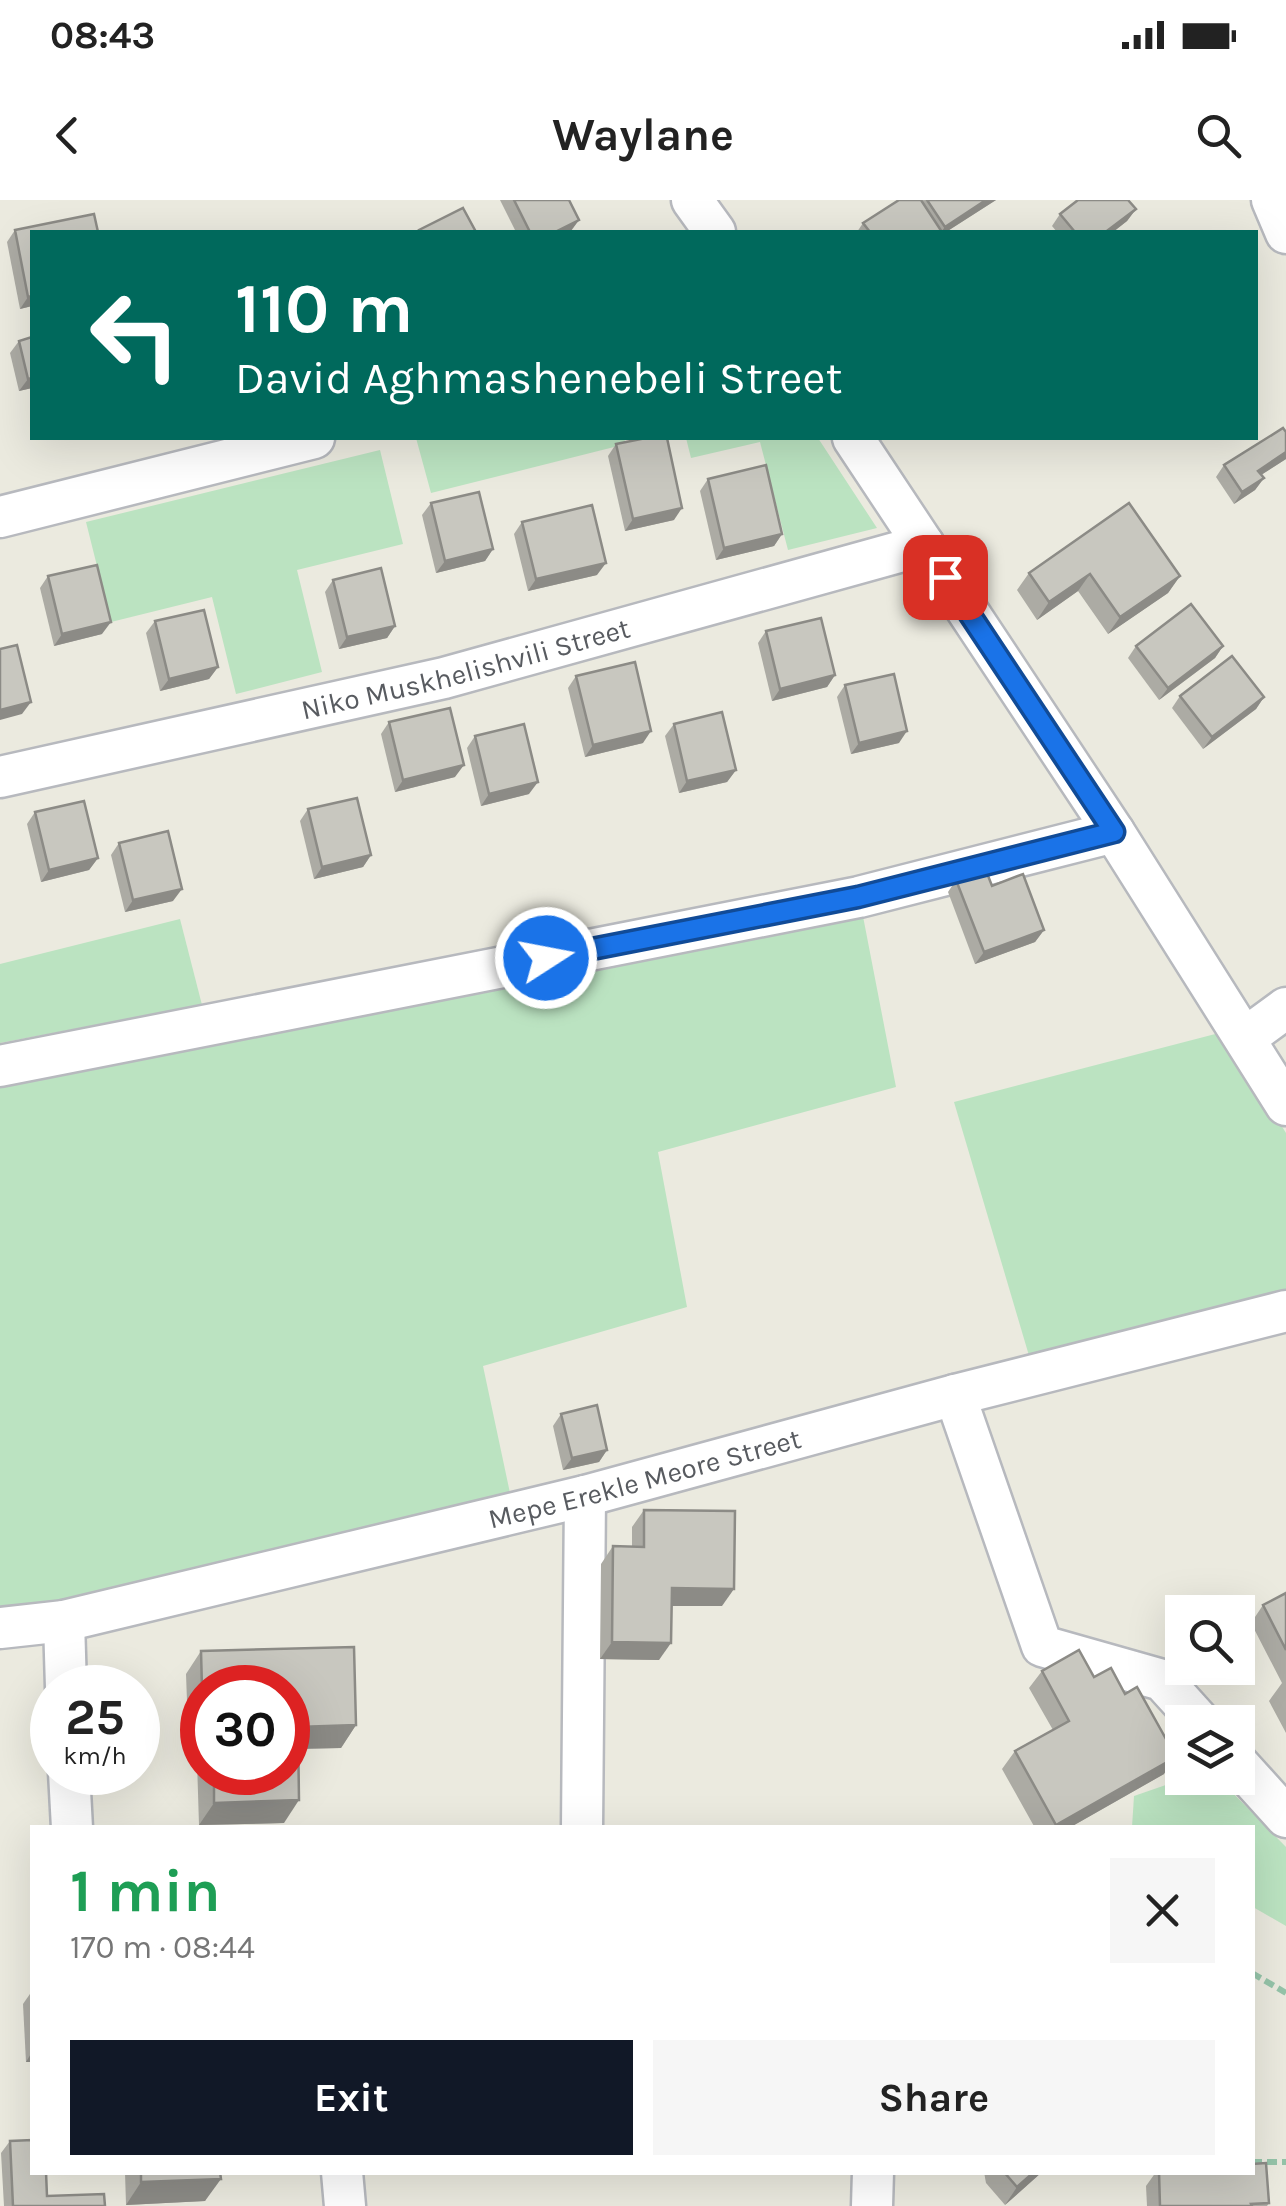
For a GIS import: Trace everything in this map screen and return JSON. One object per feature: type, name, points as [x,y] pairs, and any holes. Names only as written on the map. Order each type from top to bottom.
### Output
[{"type":"street","points":[[1272,200],[1286,233]]},
{"type":"street","points":[[0,517],[306,440]]},
{"type":"street","points":[[854,440],[1114,832],[1286,1105]]},
{"type":"street","name":"Niko Muskhelishvili Street","points":[[0,777],[444,678],[924,545]]},
{"type":"street","points":[[0,1066],[858,897],[1114,832]]},
{"type":"street","points":[[1244,1038],[1286,1008]]},
{"type":"street","name":"Mepe Erekle Meore Street","points":[[0,1628],[64,1622],[585,1496],[955,1395],[1286,1311]]},
{"type":"street","points":[[955,1395],[1042,1646],[1162,1680],[1185,1705]]},
{"type":"street","points":[[582,1825],[585,1496]]},
{"type":"street","points":[[64,1622],[65,1665]]},
{"type":"street","points":[[1255,1783],[1286,1817]]},
{"type":"street","points":[[71,1795],[72,1825]]},
{"type":"street","points":[[342,2175],[345,2206]]},
{"type":"street","points":[[872,2206],[873,2175]]},
{"type":"path","points":[[1255,1975],[1286,1993]]},
{"type":"path","points":[[1255,2162],[1286,2162]]},
{"type":"green space","points":[[417,440],[625,440],[626,444],[431,493]]},
{"type":"green space","points":[[686,440],[819,440],[877,528],[788,550],[760,442],[691,458]]},
{"type":"green space","points":[[380,450],[403,544],[297,570],[322,672],[236,694],[212,597],[111,622],[86,522]]},
{"type":"green space","points":[[861,906],[896,1087],[658,1152],[687,1307],[483,1366],[510,1493],[98,1598],[0,1613],[0,1078]]},
{"type":"green space","points":[[180,919],[202,1005],[0,1043],[0,964]]},
{"type":"green space","points":[[1223,1032],[1286,1133],[1286,1293],[1030,1359],[954,1102]]},
{"type":"green space","points":[[1165,1785],[1165,1795],[1235,1795],[1286,1847],[1286,1926],[1255,1908],[1255,1825],[1132,1825],[1134,1796]]},
{"type":"building","points":[[514,200],[569,200],[579,220],[559,230],[529,230]]},
{"type":"building","points":[[899,200],[921,200],[941,230],[868,230],[863,223]]},
{"type":"building","points":[[927,200],[986,200],[945,227]]},
{"type":"building","points":[[1078,200],[1128,200],[1136,209],[1108,230],[1073,230],[1060,214]]},
{"type":"building","points":[[463,208],[475,230],[419,230]]},
{"type":"building","points":[[94,214],[98,230],[30,230],[28,297],[15,230]]},
{"type":"building","points":[[30,338],[30,378],[28,379],[19,341]]},
{"type":"building","points":[[1283,428],[1286,452],[1258,471],[1264,478],[1242,492],[1224,465]]},
{"type":"building","points":[[667,440],[682,508],[633,519],[616,444]]},
{"type":"building","points":[[766,465],[782,534],[724,548],[708,479]]},
{"type":"building","points":[[479,492],[493,549],[445,561],[431,503]]},
{"type":"building","points":[[1129,503],[1180,576],[1120,617],[1090,574],[1049,602],[1029,573]]},
{"type":"building","points":[[592,505],[606,563],[536,579],[522,522]]},
{"type":"building","points":[[97,565],[111,622],[62,634],[48,576]]},
{"type":"building","points":[[381,568],[395,626],[347,637],[333,580]]},
{"type":"building","points":[[1191,604],[1223,646],[1168,688],[1136,646]]},
{"type":"building","points":[[204,610],[218,667],[169,679],[155,621]]},
{"type":"building","points":[[821,618],[835,675],[780,689],[766,631]]},
{"type":"building","points":[[17,645],[31,702],[0,710],[0,649]]},
{"type":"building","points":[[1232,656],[1264,697],[1212,737],[1180,696]]},
{"type":"building","points":[[635,662],[651,731],[593,745],[576,676]]},
{"type":"building","points":[[894,674],[907,731],[859,743],[845,685]]},
{"type":"building","points":[[450,708],[464,765],[403,780],[389,722]]},
{"type":"building","points":[[722,712],[736,770],[687,781],[674,724]]},
{"type":"building","points":[[524,724],[538,782],[489,794],[475,736]]},
{"type":"building","points":[[357,798],[371,855],[322,867],[308,809]]},
{"type":"building","points":[[84,801],[98,858],[49,870],[35,812]]},
{"type":"building","points":[[168,831],[182,889],[133,900],[119,843]]},
{"type":"building","points":[[985,868],[992,886],[1023,874],[1044,930],[984,952],[956,880]]},
{"type":"building","points":[[597,1405],[607,1450],[572,1458],[561,1414]]},
{"type":"building","points":[[644,1510],[735,1511],[734,1589],[672,1588],[671,1643],[612,1642],[613,1546],[644,1547]]},
{"type":"building","points":[[1286,1593],[1286,1650],[1263,1605]]},
{"type":"building","points":[[354,1647],[356,1725],[310,1727],[310,1665],[201,1665],[201,1651]]},
{"type":"building","points":[[1079,1650],[1094,1677],[1111,1668],[1125,1694],[1137,1687],[1165,1737],[1165,1763],[1056,1825],[1015,1751],[1069,1721],[1042,1671]]},
{"type":"building","points":[[214,1795],[299,1795],[299,1800],[214,1803]]},
{"type":"building","points":[[30,2140],[30,2175],[46,2175],[47,2196],[104,2194],[105,2206],[13,2206],[10,2141]]},
{"type":"building","points":[[1266,2163],[1269,2203],[1160,2206],[1159,2175],[1255,2175],[1255,2164]]},
{"type":"building","points":[[141,2175],[220,2175],[221,2179],[141,2182]]},
{"type":"building","points":[[1007,2175],[1031,2175],[1017,2187]]},
{"type":"route","points":[[546,958],[858,897],[1114,832],[945,577]]}]
